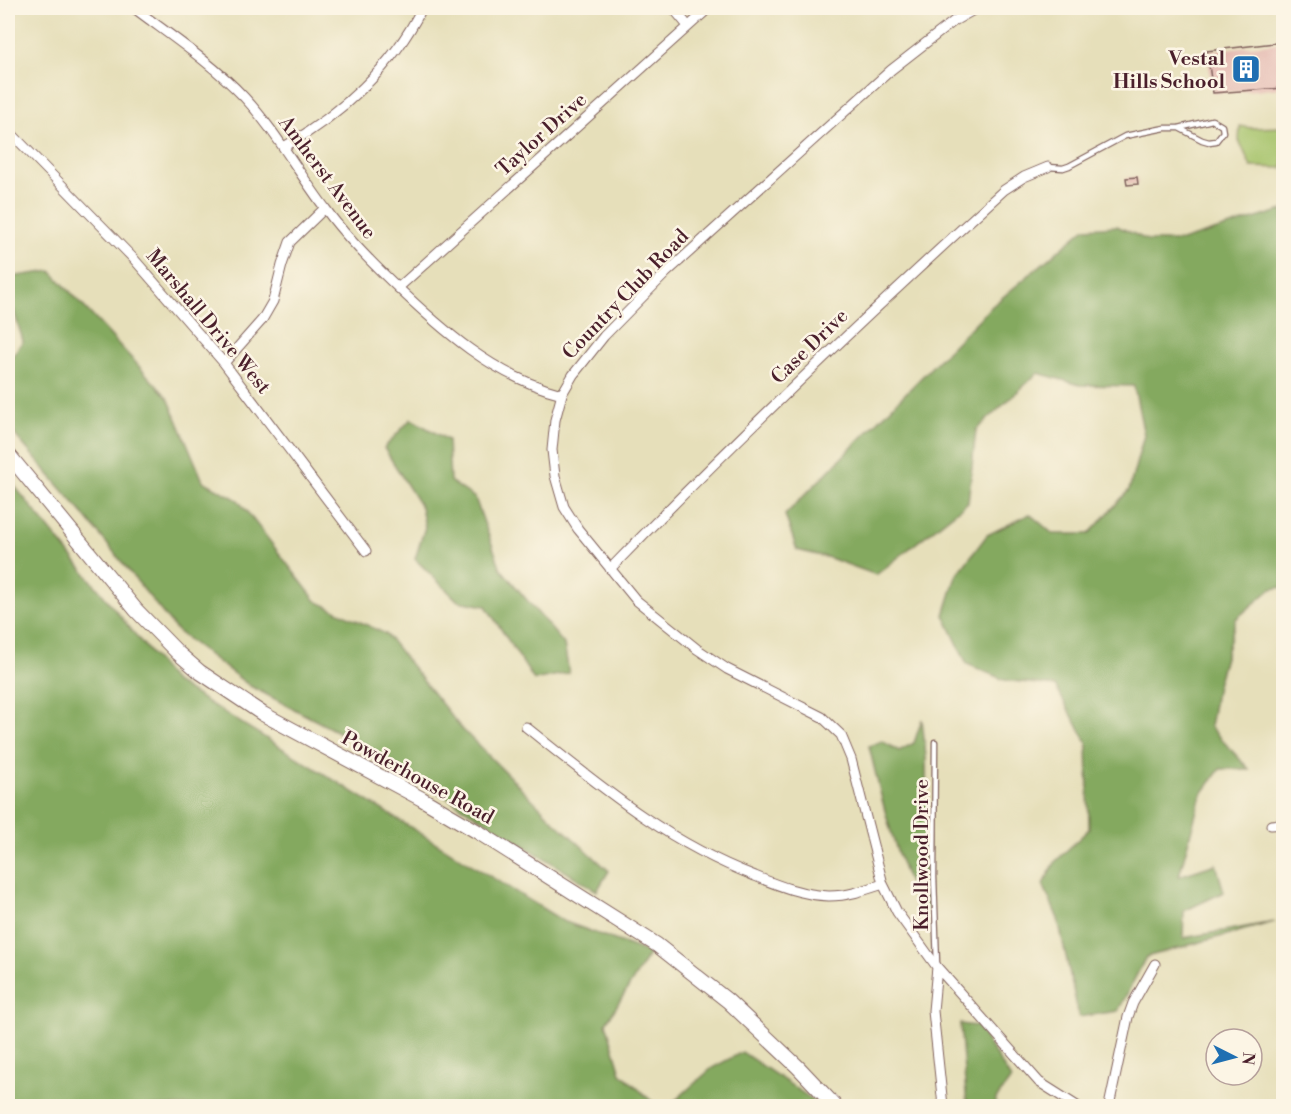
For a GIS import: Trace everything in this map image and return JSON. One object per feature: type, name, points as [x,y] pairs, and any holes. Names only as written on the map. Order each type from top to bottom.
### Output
[{"type":"street","name":"Amherst Avenue","points":[[134,8],[218,72],[244,98],[284,147],[325,208],[367,257],[431,320],[493,365],[522,381],[562,394]]},
{"type":"street","points":[[284,147],[335,113],[374,76],[416,22],[422,8]]},
{"type":"street","points":[[673,8],[688,26]]},
{"type":"street","name":"Taylor Drive","points":[[398,288],[709,8]]},
{"type":"street","name":"Country Club Road","points":[[977,8],[954,21],[891,70],[683,257],[604,336],[573,375],[562,394],[555,420],[552,450],[555,476],[564,507],[578,530],[636,600],[697,649],[727,669],[822,717],[837,730],[851,759],[883,884],[897,912],[938,966],[1039,1082],[1077,1107]]},
{"type":"street","name":"Marshall Drive West","points":[[8,130],[133,258],[224,363],[366,551]]},
{"type":"street","name":"Case Drive","points":[[610,569],[707,469],[885,298],[1004,190],[1024,177],[1048,167]]},
{"type":"street","points":[[224,363],[262,320],[273,301],[290,242],[325,208]]},
{"type":"street","name":"Powderhouse Road","points":[[8,454],[136,610],[200,672],[263,714],[468,826],[657,945],[728,1001],[798,1067],[835,1107]]},
{"type":"street","points":[[526,727],[619,801],[661,830],[722,864],[785,888],[809,894],[831,896],[850,894],[883,884]]},
{"type":"street","points":[[1271,825],[1284,824]]},
{"type":"street","points":[[1108,1107],[1128,1017],[1133,1003],[1155,964]]},
{"type":"street","points":[[938,966],[933,1011],[943,1107]]},
{"type":"lane","points":[[1048,167],[1064,168],[1125,136],[1165,128],[1179,128],[1212,120],[1222,126],[1223,132],[1216,141],[1209,142],[1179,128]]},
{"type":"lane","name":"Knollwood Drive","points":[[935,742],[934,877],[938,966]]},
{"type":"green space","points":[[1240,126],[1283,127],[1283,168],[1251,167],[1239,140]]},
{"type":"green space","points":[[1283,210],[1283,587],[1271,589],[1236,619],[1217,685],[1210,727],[1249,769],[1220,769],[1201,795],[1179,876],[1216,864],[1224,892],[1184,911],[1183,938],[1274,922],[1146,957],[1118,1011],[1079,1017],[1058,919],[1043,884],[1056,861],[1089,829],[1087,742],[1055,686],[1004,680],[967,664],[944,615],[956,576],[987,535],[1030,514],[1053,534],[1089,534],[1129,490],[1144,435],[1134,386],[1080,385],[1038,373],[976,430],[968,502],[876,575],[830,558],[797,550],[785,515],[991,307],[1085,228],[1117,226],[1149,241],[1181,241]]},
{"type":"green space","points":[[51,271],[168,398],[203,481],[238,500],[316,601],[386,634],[461,728],[555,822],[609,871],[597,891],[359,743],[250,686],[177,631],[80,510],[8,427],[8,362],[23,341],[13,308],[8,303],[8,276]]},
{"type":"green space","points":[[411,419],[448,440],[450,481],[475,498],[501,569],[564,644],[569,673],[534,680],[486,606],[458,601],[415,559],[425,527],[421,507],[384,448]]},
{"type":"green space","points":[[8,478],[173,681],[563,921],[650,953],[606,1023],[621,1073],[657,1106],[8,1106]]},
{"type":"green space","points":[[922,719],[926,757],[928,908],[922,913],[897,851],[869,746],[882,741],[899,751],[914,743]]},
{"type":"green space","points":[[960,1024],[977,1026],[1011,1079],[996,1099],[995,1106],[967,1106]]},
{"type":"green space","points":[[742,1052],[813,1100],[818,1106],[669,1106],[712,1068]]},
{"type":"building","name":"Vestal Hills School","points":[[1284,42],[1284,88],[1213,93],[1207,51]]},
{"type":"building","points":[[1137,177],[1138,184],[1127,185],[1126,178]]},
{"type":"place","name":"Vestal Hills School","points":[[1246,69]]}]
